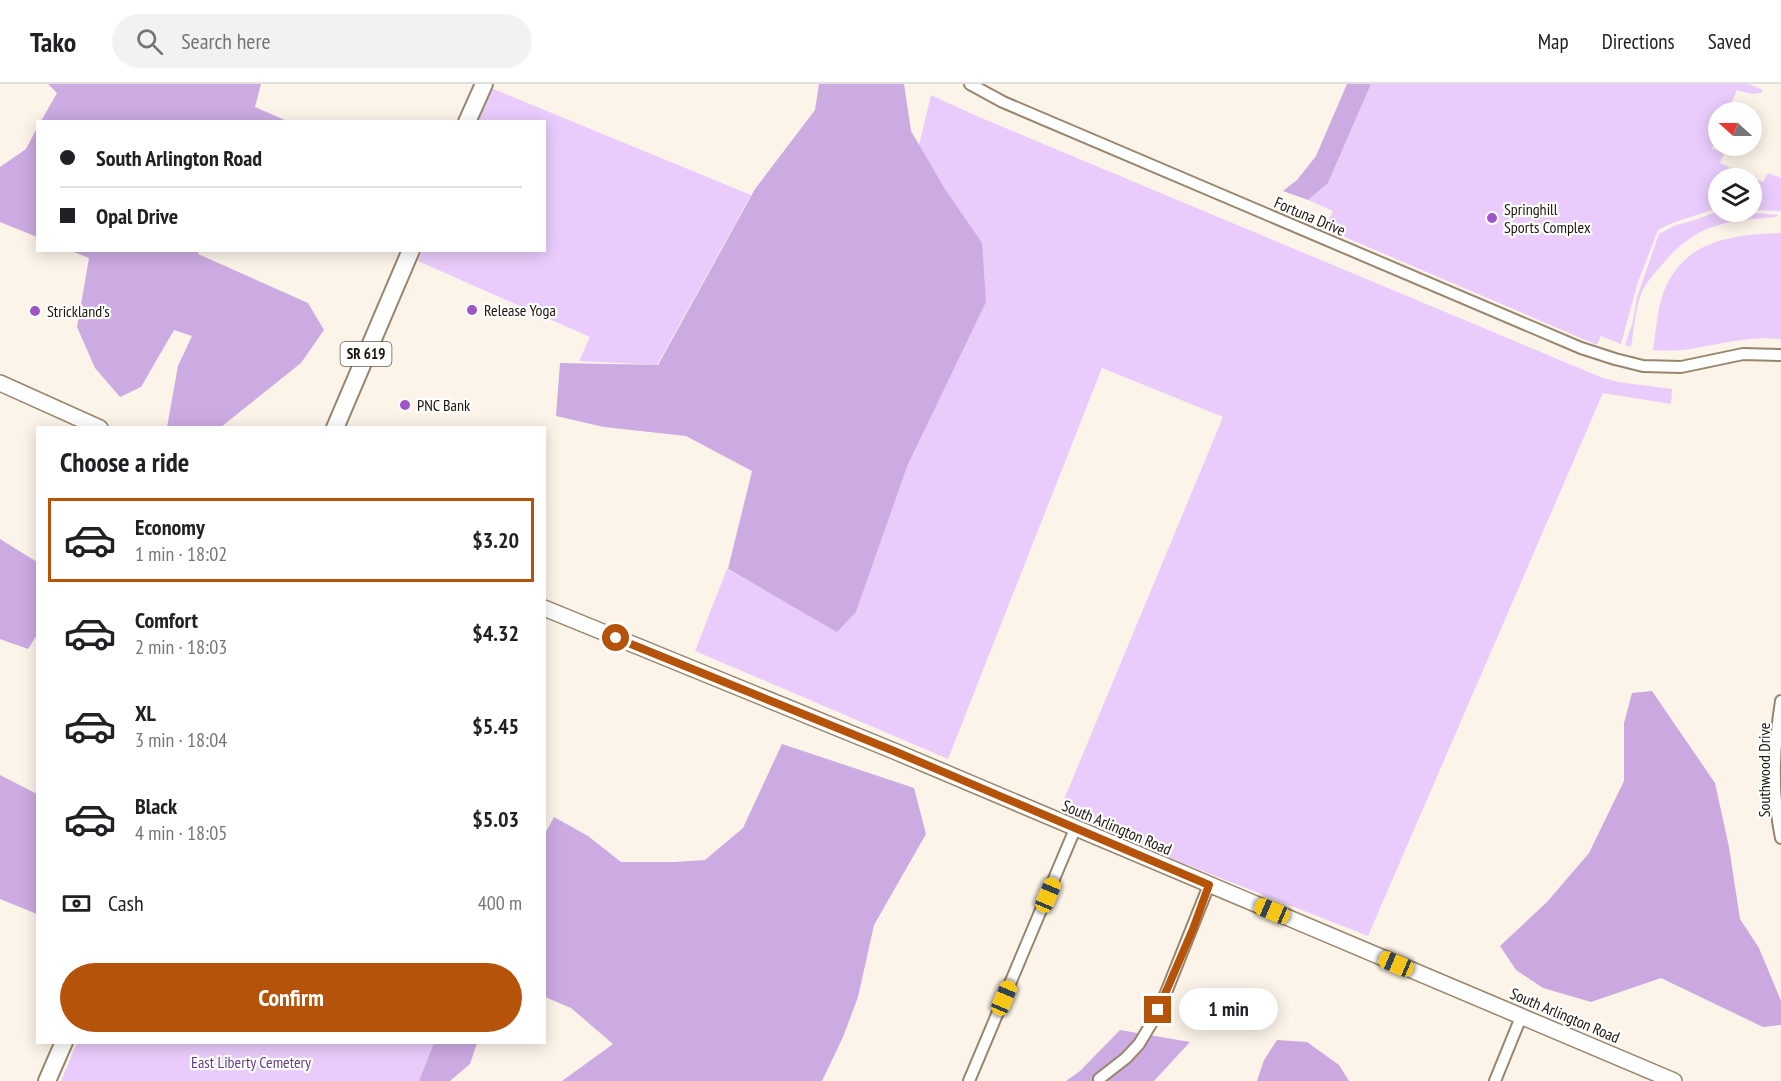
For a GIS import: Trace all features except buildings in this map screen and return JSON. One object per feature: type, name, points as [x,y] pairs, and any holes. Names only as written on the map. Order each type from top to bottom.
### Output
[{"type":"main road","points":[[469,120],[484,84]]},
{"type":"main road","name":"SR 619","points":[[336,426],[410,252]]},
{"type":"main road","points":[[0,383],[96,426]]},
{"type":"main road","name":"South Arlington Road","points":[[546,609],[884,747],[1674,1081]]},
{"type":"main road","points":[[47,1081],[63,1044]]},
{"type":"street","name":"Fortuna Drive","points":[[970,84],[1003,102],[1581,348],[1643,366],[1681,367],[1743,354],[1781,355]]},
{"type":"street","name":"Southwood Drive","points":[[1781,701],[1776,753],[1781,838]]},
{"type":"street","points":[[969,1081],[1075,829]]},
{"type":"street","points":[[1100,1079],[1126,1058],[1151,1024],[1170,984],[1209,885]]},
{"type":"street","points":[[1495,1081],[1521,1017]]},
{"type":"green space","name":"Springhill Sports Complex","points":[[1371,84],[1749,84],[1763,90],[1761,93],[1752,94],[1737,90],[1732,102],[1708,102],[1708,156],[1723,156],[1720,163],[1731,168],[1708,168],[1708,211],[1658,230],[1638,282],[1621,344],[1601,336],[1597,345],[1333,232],[1328,222],[1333,211],[1308,200],[1328,183]]},
{"type":"green space","points":[[491,88],[751,195],[657,365],[579,361],[590,337],[418,261],[422,252],[546,252],[546,120],[477,120]]},
{"type":"green space","points":[[931,95],[1603,378],[1672,389],[1671,404],[1603,393],[1368,936],[1058,814],[1223,417],[1102,368],[948,759],[695,651],[727,569],[837,631],[856,612],[908,464],[945,189],[919,145]]},
{"type":"green space","name":"Springhill Sports Complex","points":[[1768,173],[1781,178],[1781,211],[1762,210],[1762,182]]},
{"type":"green space","points":[[1762,214],[1779,215],[1762,218]]},
{"type":"green space","points":[[1708,215],[1708,222],[1731,222],[1712,227],[1686,241],[1661,266],[1650,279],[1640,299],[1631,347],[1625,345],[1633,321],[1637,297],[1659,234],[1676,225]]},
{"type":"green space","points":[[1781,233],[1781,339],[1749,339],[1685,350],[1653,350],[1658,313],[1664,291],[1684,260],[1712,243],[1745,236]]},
{"type":"green space","name":"East Liberty Cemetery","points":[[77,1044],[442,1044],[425,1081],[61,1081]]},
{"type":"shaded area","points":[[48,84],[261,84],[255,107],[285,120],[42,120],[57,93]]},
{"type":"shaded area","points":[[819,84],[904,84],[911,131],[945,189],[982,243],[986,302],[908,464],[856,612],[837,632],[728,569],[752,471],[686,436],[604,427],[556,416],[560,363],[658,365],[755,189],[815,110]]},
{"type":"shaded area","points":[[1347,84],[1371,84],[1328,183],[1308,200],[1283,191],[1297,180],[1316,156]]},
{"type":"shaded area","points":[[36,130],[36,237],[0,222],[0,167],[26,149]]},
{"type":"shaded area","points":[[74,252],[199,252],[198,254],[308,303],[324,330],[301,363],[222,426],[167,426],[178,366],[192,336],[174,330],[141,387],[120,397],[95,368],[77,327],[89,258]]},
{"type":"shaded area","points":[[0,539],[36,561],[36,637],[28,649],[0,639]]},
{"type":"shaded area","points":[[1652,691],[1715,783],[1729,847],[1740,919],[1759,948],[1781,1001],[1781,1025],[1763,1027],[1661,978],[1591,1002],[1543,988],[1516,970],[1500,946],[1547,902],[1589,853],[1624,781],[1624,723],[1632,693]]},
{"type":"shaded area","points":[[782,744],[914,788],[926,834],[874,925],[858,997],[843,1037],[822,1081],[562,1081],[613,1044],[571,1008],[546,997],[546,832],[554,817],[588,836],[621,862],[705,860],[743,828]]},
{"type":"shaded area","points":[[0,775],[36,793],[36,914],[0,899]]},
{"type":"shaded area","points":[[1120,1030],[1190,1042],[1154,1081],[1066,1081],[1080,1071]]},
{"type":"shaded area","points":[[1277,1040],[1307,1042],[1339,1065],[1349,1081],[1257,1081],[1264,1060]]},
{"type":"shaded area","points":[[433,1044],[477,1044],[470,1064],[450,1081],[419,1081]]},
{"type":"place","name":"Springhill Sports Complex","points":[[1492,218]]},
{"type":"place","name":"Release Yoga","points":[[472,310]]},
{"type":"place","name":"Strickland's","points":[[35,311]]},
{"type":"place","name":"PNC Bank","points":[[405,405]]},
{"type":"route","points":[[616,638],[894,751],[1209,885],[1193,929],[1158,1010]]}]
